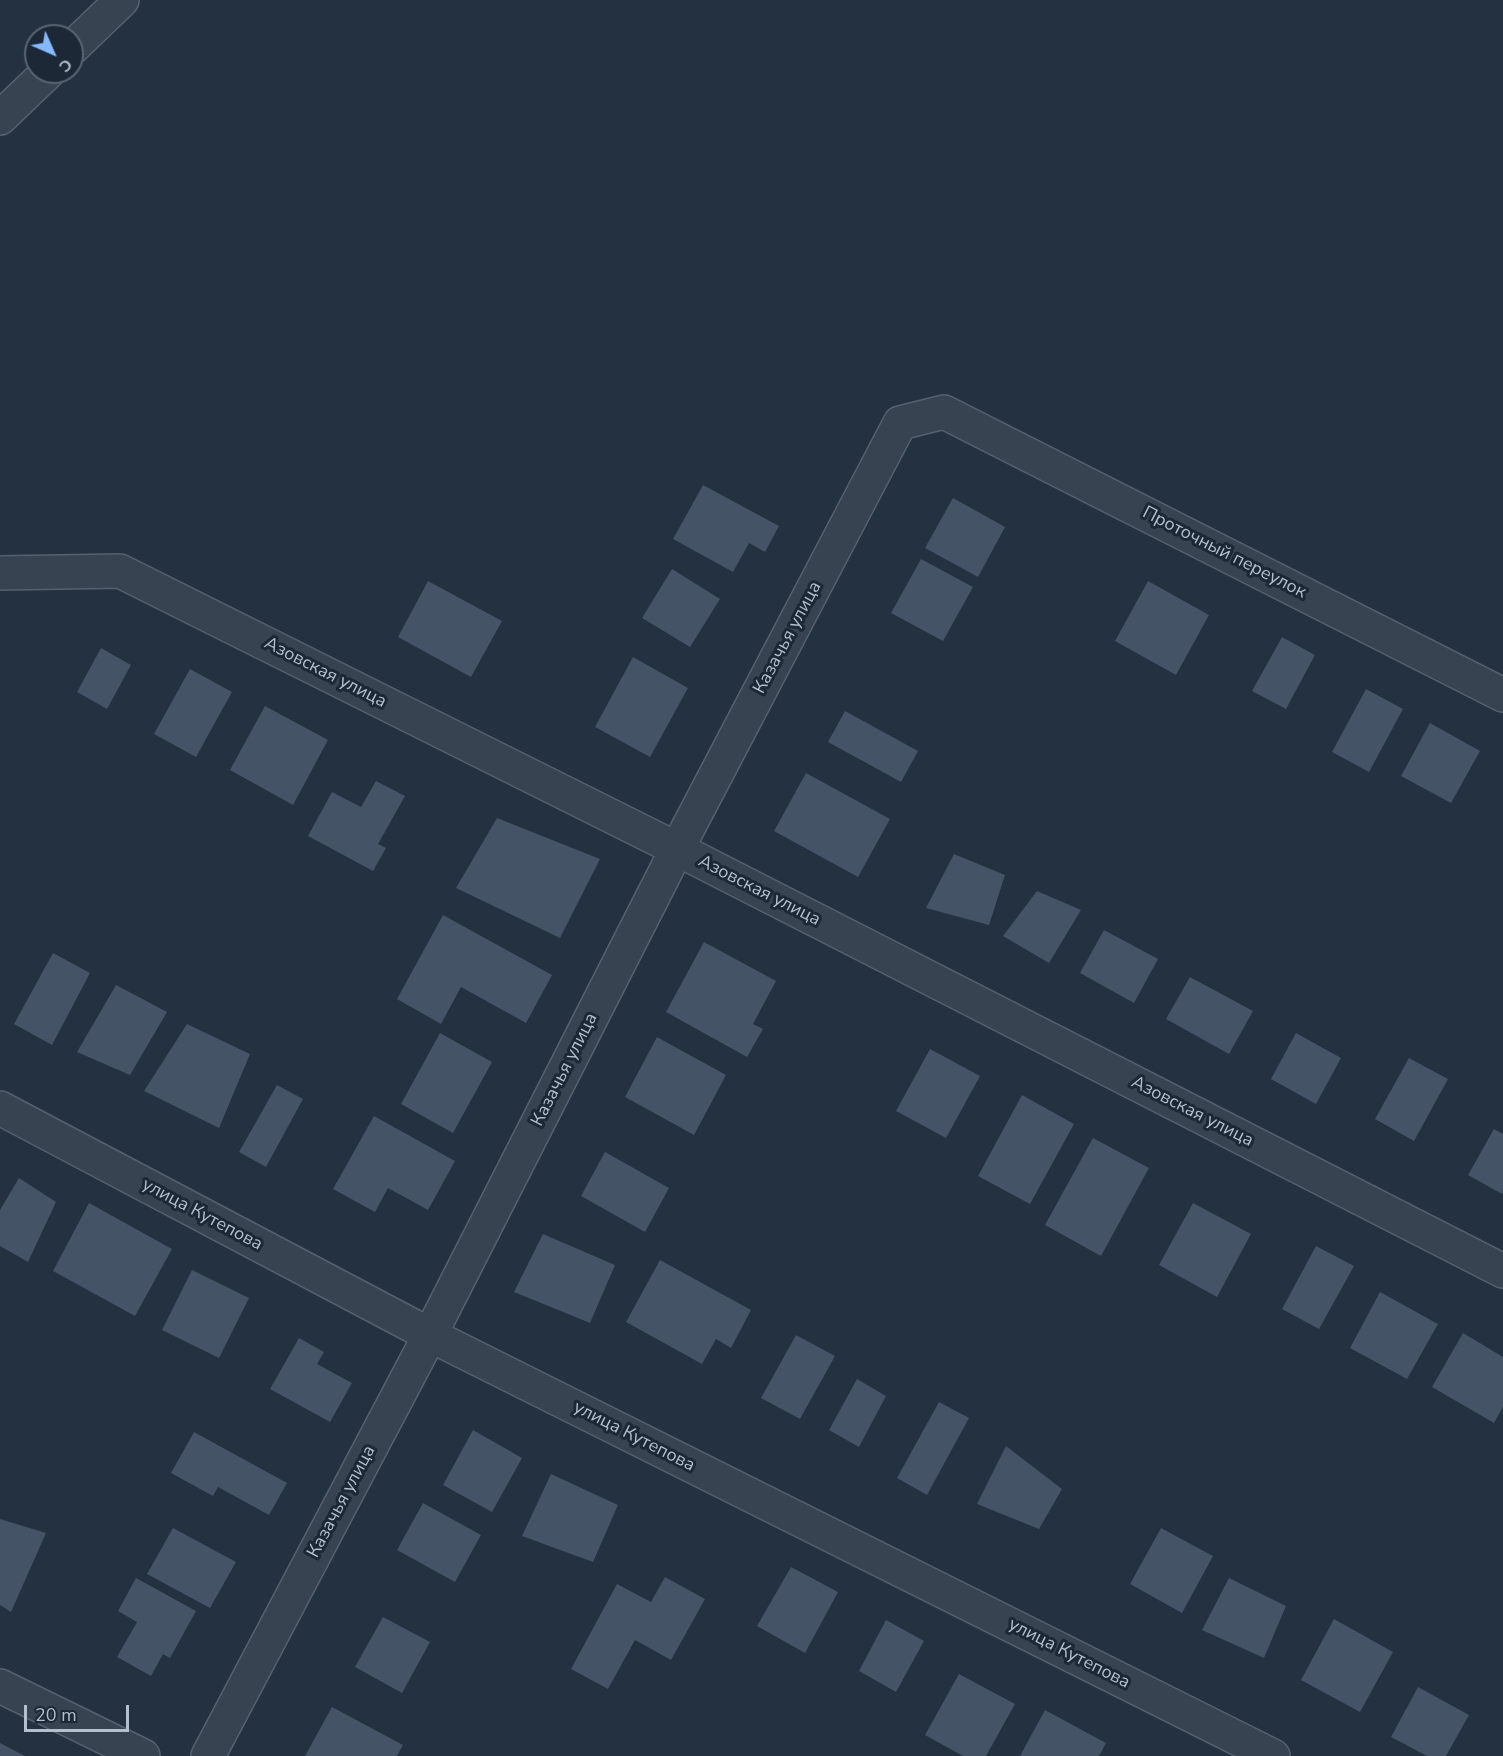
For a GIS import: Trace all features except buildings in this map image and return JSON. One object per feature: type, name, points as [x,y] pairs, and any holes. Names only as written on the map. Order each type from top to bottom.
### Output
[{"type":"street","points":[[84,36],[122,0]]},
{"type":"street","points":[[0,118],[35,84]]},
{"type":"street","name":"Проточный переулок","points":[[944,412],[1503,694]]},
{"type":"street","name":"Казачья улица","points":[[208,1756],[430,1335],[677,849],[900,423],[944,412]]},
{"type":"street","name":"Азовская улица","points":[[0,573],[120,571],[677,849],[1503,1271]]},
{"type":"street","name":"улица Кутепова","points":[[0,1108],[430,1335],[1273,1756]]},
{"type":"street","points":[[0,1686],[143,1756]]}]
